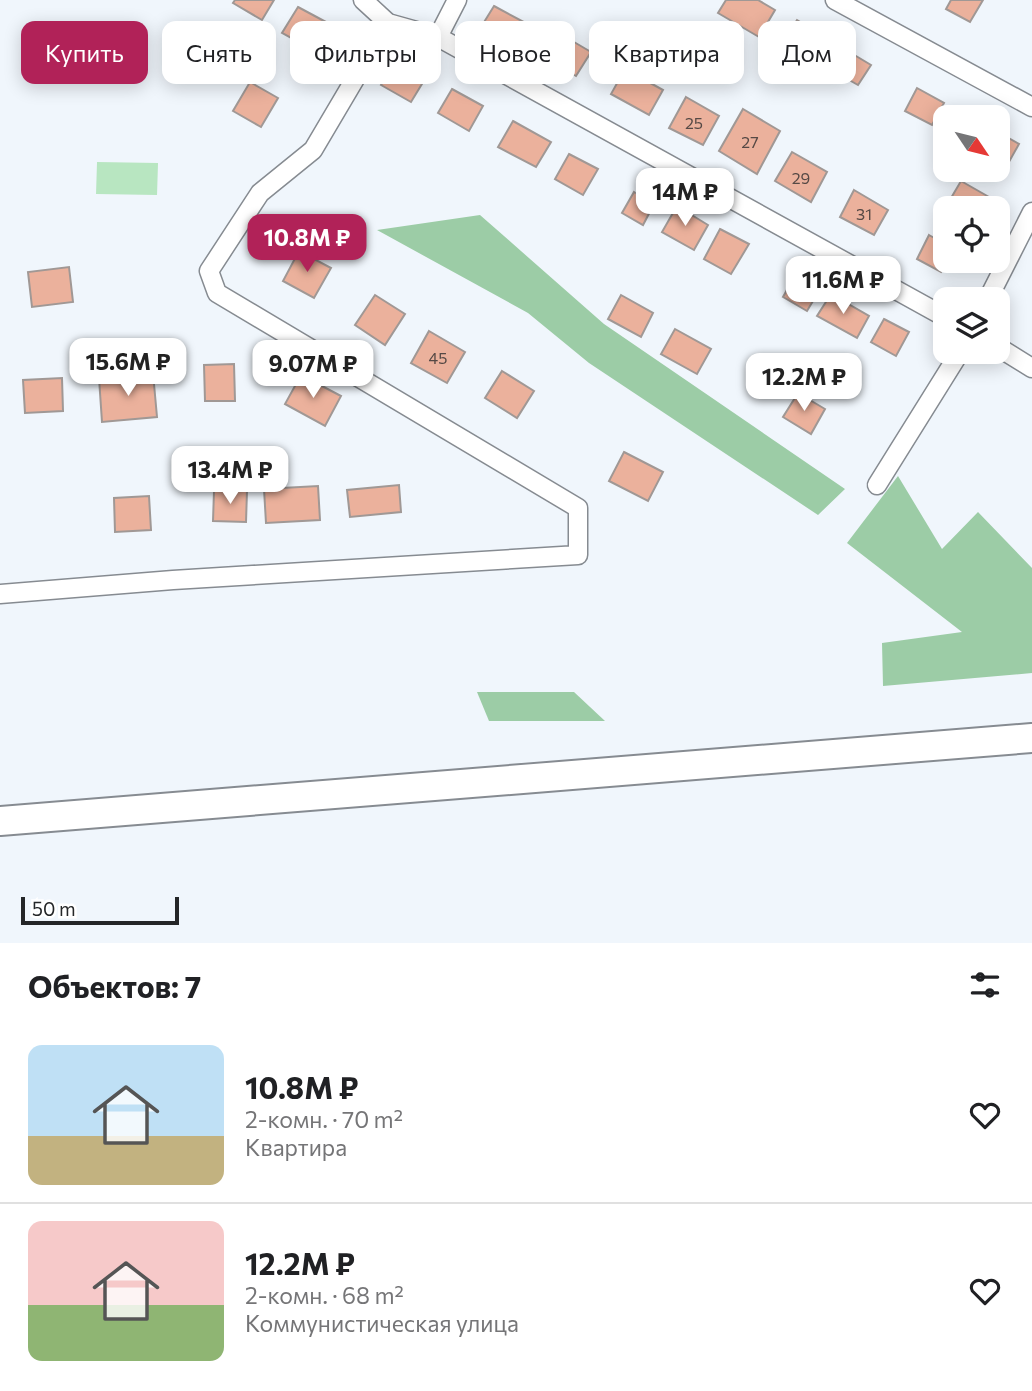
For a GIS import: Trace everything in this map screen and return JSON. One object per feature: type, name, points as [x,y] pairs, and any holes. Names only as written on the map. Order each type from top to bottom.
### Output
[{"type":"main road","points":[[0,821],[1032,738]]},
{"type":"street","points":[[363,0],[386,21]]},
{"type":"street","points":[[441,31],[457,0]]},
{"type":"street","points":[[835,0],[1032,107]]},
{"type":"street","points":[[441,39],[933,310]]},
{"type":"street","points":[[0,594],[173,580],[578,555],[578,508],[216,293],[209,271],[260,193],[313,150],[352,84]]},
{"type":"street","points":[[994,287],[1032,212]]},
{"type":"street","points":[[1010,354],[1032,368]]},
{"type":"street","points":[[877,485],[953,364]]},
{"type":"green space","points":[[97,162],[158,163],[157,195],[96,194]]},
{"type":"green space","points":[[480,215],[604,324],[845,489],[818,515],[589,363],[528,313],[377,230]]},
{"type":"green space","points":[[898,476],[942,549],[978,512],[1032,568],[1032,673],[883,686],[882,643],[962,632],[847,543]]},
{"type":"green space","points":[[477,692],[574,692],[605,721],[489,721]]},
{"type":"building","points":[[235,0],[274,0],[262,20],[233,3]]},
{"type":"building","points":[[726,0],[758,0],[775,10],[768,21],[758,21],[758,36],[744,28],[744,21],[732,21],[718,13]]},
{"type":"building","points":[[951,0],[983,0],[970,22],[946,9]]},
{"type":"building","points":[[494,6],[522,21],[485,21]]},
{"type":"building","points":[[298,7],[324,21],[290,21],[290,37],[282,33]]},
{"type":"building","points":[[575,43],[589,51],[575,75]]},
{"type":"building","points":[[856,56],[871,65],[858,85],[856,84]]},
{"type":"building","points":[[249,84],[278,98],[261,127],[233,111]]},
{"type":"building","points":[[382,84],[422,84],[411,102]]},
{"type":"building","points":[[617,84],[652,84],[663,90],[649,115],[611,94]]},
{"type":"building","points":[[917,88],[944,103],[933,105],[932,125],[905,111]]},
{"type":"building","points":[[452,89],[483,106],[469,131],[438,113]]},
{"type":"building","points":[[686,97],[719,116],[703,145],[669,128]]},
{"type":"building","points":[[743,109],[780,131],[757,174],[719,151]]},
{"type":"building","points":[[513,121],[551,142],[536,167],[498,147]]},
{"type":"building","points":[[1010,139],[1019,144],[1010,160]]},
{"type":"building","points":[[792,152],[827,172],[811,202],[775,181]]},
{"type":"building","points":[[569,154],[598,169],[583,195],[555,179]]},
{"type":"building","points":[[963,182],[987,196],[952,196]]},
{"type":"building","points":[[854,190],[888,210],[874,235],[840,217]]},
{"type":"building","points":[[634,192],[654,204],[643,225],[622,213]]},
{"type":"building","points":[[677,206],[708,225],[694,250],[662,232]]},
{"type":"building","points":[[720,229],[749,244],[731,274],[704,259]]},
{"type":"building","points":[[929,235],[933,237],[933,268],[917,259]]},
{"type":"building","points":[[299,251],[331,268],[314,298],[283,281]]},
{"type":"building","points":[[69,267],[73,302],[32,307],[28,272]]},
{"type":"building","points":[[797,272],[822,286],[807,311],[783,297]]},
{"type":"building","points":[[831,294],[869,316],[857,338],[817,316]]},
{"type":"building","points":[[375,295],[405,314],[385,345],[355,325]]},
{"type":"building","points":[[621,295],[653,313],[641,337],[608,319]]},
{"type":"building","points":[[884,319],[909,332],[896,356],[871,342]]},
{"type":"building","points":[[675,329],[711,349],[697,374],[661,354]]},
{"type":"building","points":[[429,331],[465,352],[447,383],[411,363]]},
{"type":"building","points":[[234,364],[235,401],[205,401],[204,365]]},
{"type":"building","points":[[502,371],[534,391],[517,418],[485,398]]},
{"type":"building","points":[[153,373],[157,417],[102,422],[99,378]]},
{"type":"building","points":[[301,375],[341,396],[325,426],[285,404]]},
{"type":"building","points":[[62,378],[63,411],[25,413],[23,380]]},
{"type":"building","points":[[798,393],[825,409],[811,434],[783,417]]},
{"type":"building","points":[[624,452],[663,472],[648,501],[609,481]]},
{"type":"building","points":[[399,485],[401,512],[350,517],[347,490]]},
{"type":"building","points":[[318,486],[320,520],[266,523],[264,489]]},
{"type":"building","points":[[214,491],[247,491],[246,522],[213,521]]},
{"type":"building","points":[[149,496],[151,530],[115,532],[114,498]]}]
